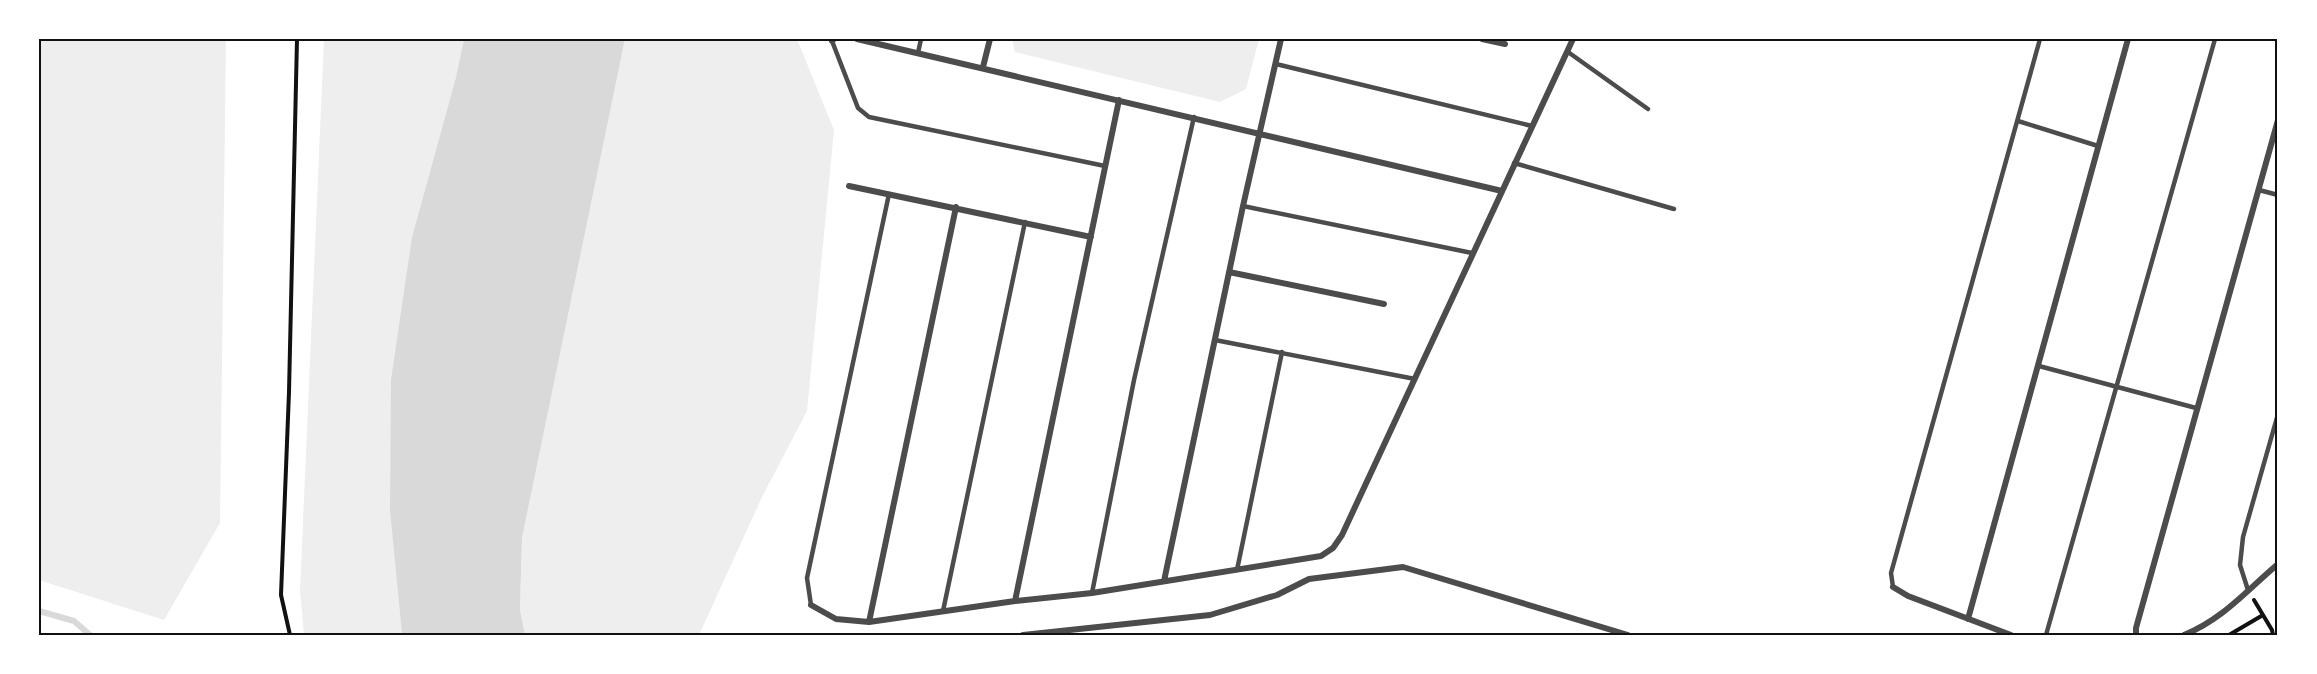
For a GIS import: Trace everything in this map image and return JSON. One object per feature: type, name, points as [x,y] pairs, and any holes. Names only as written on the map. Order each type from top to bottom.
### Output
[{"type":"street","points":[[857,39],[1502,190]]},
{"type":"street","points":[[983,67],[990,39]]},
{"type":"street","points":[[1164,581],[1243,206],[1281,39]]},
{"type":"street","points":[[1482,39],[1505,44]]},
{"type":"street","points":[[811,605],[836,619],[869,622],[1015,601],[1092,593],[1237,570],[1321,555],[1333,548],[1342,535],[1514,163],[1574,39]]},
{"type":"street","points":[[1968,619],[2128,39]]},
{"type":"street","points":[[1015,601],[1119,99]]},
{"type":"street","points":[[2136,635],[2196,408],[2278,120]]},
{"type":"street","points":[[849,186],[1091,237]]},
{"type":"street","points":[[869,622],[956,207]]},
{"type":"street","points":[[1229,272],[1384,303]]},
{"type":"street","points":[[2184,635],[2220,617],[2278,564]]},
{"type":"street","points":[[1023,635],[1210,615],[1277,595],[1309,579],[1403,567],[1628,635]]},
{"type":"street","points":[[1893,587],[1908,596],[2011,635]]},
{"type":"lane","points":[[918,53],[921,39]]},
{"type":"lane","points":[[1893,587],[1891,573],[2040,39]]},
{"type":"lane","points":[[2046,635],[2215,39]]},
{"type":"lane","points":[[833,40],[858,108],[869,117],[1105,166]]},
{"type":"lane","points":[[1568,52],[1648,109]]},
{"type":"lane","points":[[1275,64],[1532,126]]},
{"type":"lane","points":[[1092,593],[1134,380],[1194,117]]},
{"type":"lane","points":[[2018,121],[2098,146]]},
{"type":"lane","points":[[1514,163],[1674,209]]},
{"type":"lane","points":[[2259,190],[2278,195]]},
{"type":"lane","points":[[811,605],[807,578],[890,193]]},
{"type":"lane","points":[[1243,206],[1472,253]]},
{"type":"lane","points":[[943,611],[1025,222]]},
{"type":"lane","points":[[1215,340],[1415,379]]},
{"type":"lane","points":[[1237,570],[1282,352]]},
{"type":"lane","points":[[2039,366],[2196,408]]},
{"type":"lane","points":[[2247,590],[2240,565],[2243,537],[2278,414]]},
{"type":"path","points":[[290,635],[281,595],[289,392],[297,39]]},
{"type":"path","points":[[2247,590],[2264,615],[2273,635]]},
{"type":"path","points":[[2229,635],[2264,615]]},
{"type":"shaded area","points":[[39,39],[226,39],[220,523],[164,620],[39,580]]},
{"type":"shaded area","points":[[324,39],[464,39],[456,77],[412,237],[390,511],[402,635],[304,635],[300,591]]},
{"type":"shaded area","points":[[464,39],[625,39],[522,538],[520,610],[525,635],[402,635],[390,511],[391,380],[412,237],[456,77]]},
{"type":"shaded area","points":[[625,39],[797,39],[834,130],[807,411],[762,497],[699,635],[525,635],[520,610],[522,538]]},
{"type":"shaded area","points":[[1012,39],[1259,39],[1246,89],[1220,102],[1015,52]]},
{"type":"waterway","points":[[39,611],[74,621],[90,635]]}]
